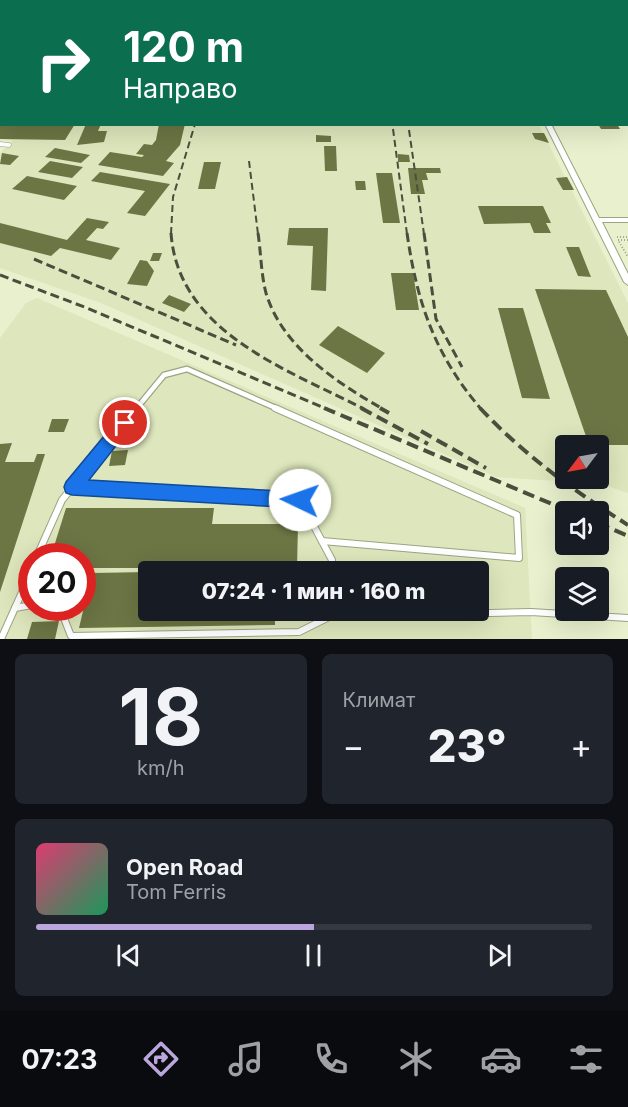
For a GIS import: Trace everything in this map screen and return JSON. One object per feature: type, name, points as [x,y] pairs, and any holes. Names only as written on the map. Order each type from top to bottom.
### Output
[{"type":"street","points":[[549,126],[596,220],[624,267],[628,282]]},
{"type":"street","points":[[596,220],[628,220]]},
{"type":"lane","points":[[0,144],[9,145]]},
{"type":"lane","points":[[43,543],[62,500],[164,375],[187,369],[517,515],[519,558],[322,541]]},
{"type":"lane","points":[[72,487],[300,500],[332,561]]},
{"type":"lane","points":[[1,639],[18,601]]},
{"type":"lane","points":[[489,612],[531,612],[628,618]]},
{"type":"lane","points":[[65,621],[71,636],[299,632],[317,621]]},
{"type":"path","points":[[628,239],[618,240],[628,257]]},
{"type":"shaded area","points":[[0,126],[540,126],[628,303],[628,493],[609,487],[609,435],[555,435],[555,481],[496,477],[101,303],[0,268],[0,153],[13,140],[0,139]]},
{"type":"shaded area","points":[[37,298],[525,508],[532,639],[0,639],[0,338],[26,303]]},
{"type":"building","points":[[0,126],[74,126],[65,140],[0,139]]},
{"type":"building","points":[[85,126],[100,126],[98,131],[107,131],[104,142],[77,145]]},
{"type":"building","points":[[159,126],[185,126],[180,145],[166,161],[174,163],[163,176],[98,165],[110,152],[142,157],[144,155],[136,154],[144,144],[152,145],[156,140]]},
{"type":"building","points":[[599,126],[618,126],[620,129],[601,129]]},
{"type":"building","points":[[532,133],[544,133],[549,143],[535,139]]},
{"type":"building","points":[[316,135],[331,136],[331,142],[316,142]]},
{"type":"building","points":[[324,146],[336,146],[337,171],[325,171]]},
{"type":"building","points":[[55,148],[90,155],[81,163],[45,157]]},
{"type":"building","points":[[2,153],[19,156],[10,165],[0,164]]},
{"type":"building","points":[[398,154],[409,155],[410,162],[398,162]]},
{"type":"building","points":[[50,161],[83,167],[72,178],[38,172]]},
{"type":"building","points":[[204,162],[221,162],[215,189],[198,189]]},
{"type":"building","points":[[408,168],[440,168],[441,173],[426,173],[428,180],[422,180],[425,194],[411,194]]},
{"type":"building","points":[[100,172],[170,184],[145,216],[127,213],[145,191],[91,181]]},
{"type":"building","points":[[376,173],[392,173],[400,223],[383,223]]},
{"type":"building","points":[[27,176],[77,186],[64,200],[12,189]]},
{"type":"building","points":[[567,177],[574,190],[563,190],[556,178]]},
{"type":"building","points":[[355,181],[365,181],[366,190],[356,190]]},
{"type":"building","points":[[478,206],[543,206],[551,223],[546,223],[551,233],[534,233],[530,223],[484,224]]},
{"type":"building","points":[[87,218],[109,222],[103,229],[97,228],[86,240],[120,248],[111,260],[60,248],[51,256],[0,243],[0,223],[67,240]]},
{"type":"building","points":[[289,228],[328,228],[326,291],[311,290],[313,246],[287,245]]},
{"type":"building","points":[[566,247],[579,247],[591,277],[578,276]]},
{"type":"building","points":[[153,253],[162,253],[159,261],[150,261]]},
{"type":"building","points":[[140,260],[147,261],[154,271],[147,286],[127,284]]},
{"type":"building","points":[[391,273],[413,273],[419,310],[396,310]]},
{"type":"building","points":[[535,289],[606,290],[628,337],[628,445],[609,445],[609,435],[586,435]]},
{"type":"building","points":[[169,295],[191,304],[184,312],[162,303]]},
{"type":"building","points":[[498,308],[523,308],[550,399],[522,398]]},
{"type":"building","points":[[338,326],[385,353],[367,373],[319,345]]},
{"type":"building","points":[[52,419],[69,419],[64,432],[48,432]]},
{"type":"building","points":[[12,443],[5,462],[34,462],[37,454],[45,454],[0,592],[0,444]]},
{"type":"building","points":[[128,450],[125,465],[109,466],[112,451]]},
{"type":"building","points":[[66,508],[214,508],[212,524],[298,524],[297,561],[138,561],[138,568],[96,568],[96,543],[55,543]]},
{"type":"building","points":[[138,572],[138,621],[275,621],[275,625],[79,628],[81,621],[96,621],[96,573]]},
{"type":"building","points":[[59,621],[55,639],[27,639],[32,622]]},
{"type":"railway","points":[[171,233],[173,197],[194,126]]},
{"type":"railway","points":[[393,129],[407,234]]},
{"type":"railway","points":[[409,130],[424,234]]},
{"type":"railway","points":[[249,161],[258,234]]},
{"type":"railway","points":[[171,233],[178,268],[194,297],[215,322],[242,344],[272,363],[364,409]]},
{"type":"railway","points":[[258,233],[266,293],[285,330],[313,362],[348,388],[383,409]]},
{"type":"railway","points":[[407,233],[416,282],[430,327],[451,369],[481,409]]},
{"type":"railway","points":[[424,233],[436,319],[462,367]]},
{"type":"railway","points":[[34,259],[236,345]]},
{"type":"railway","points":[[0,275],[87,308],[327,409]]},
{"type":"railway","points":[[324,408],[555,505]]},
{"type":"railway","points":[[361,408],[428,444]]},
{"type":"railway","points":[[380,408],[389,413]]},
{"type":"railway","points":[[481,409],[550,471],[628,525]]},
{"type":"railway","points":[[421,431],[486,468]]},
{"type":"railway","points":[[609,528],[628,536]]},
{"type":"route","points":[[125,423],[72,487],[300,500]]}]
